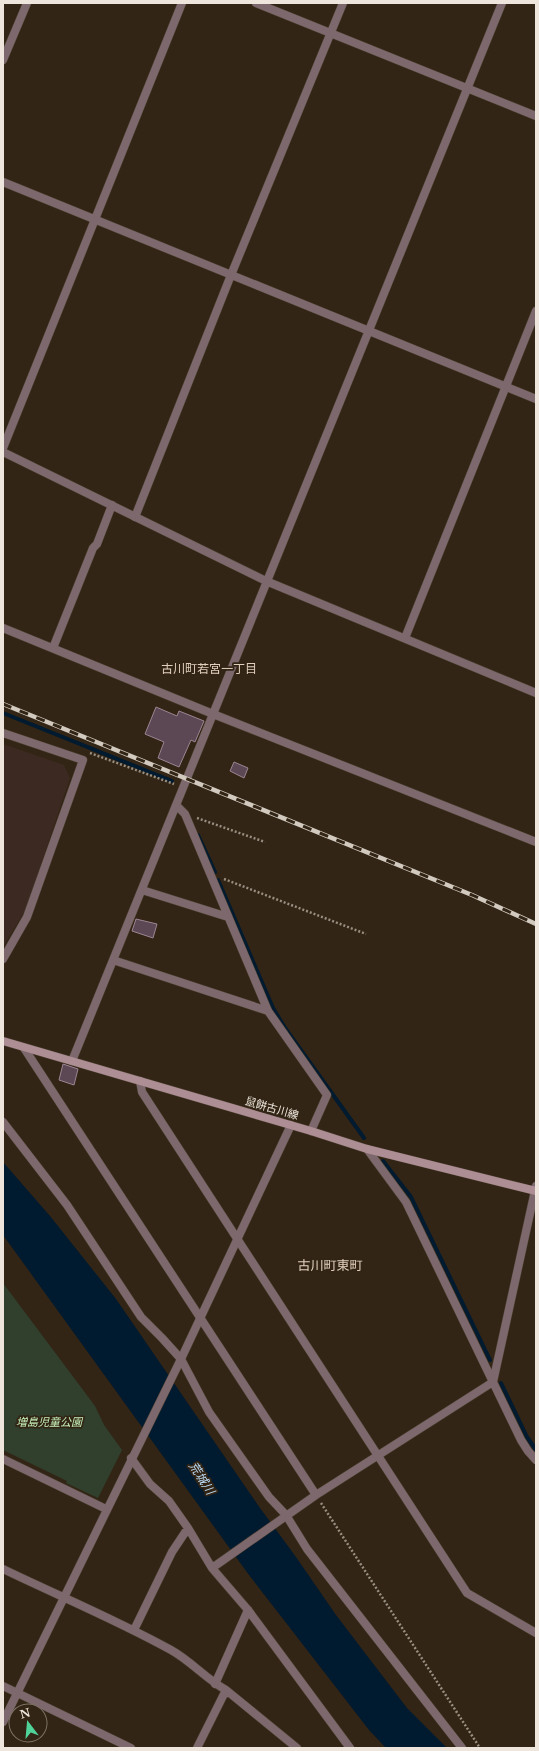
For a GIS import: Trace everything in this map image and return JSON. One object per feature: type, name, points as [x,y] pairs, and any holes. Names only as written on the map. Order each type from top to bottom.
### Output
[{"type":"main road","name":"鼠餅古川線","points":[[3,1042],[291,1125],[367,1149],[536,1189]]},
{"type":"street","points":[[3,60],[26,3]]},
{"type":"street","points":[[3,448],[182,3]]},
{"type":"street","points":[[256,3],[536,116]]},
{"type":"street","points":[[135,517],[231,275],[343,3]]},
{"type":"street","points":[[72,1061],[142,890],[182,787],[502,3]]},
{"type":"street","points":[[3,182],[536,399]]},
{"type":"street","points":[[405,638],[536,311]]},
{"type":"street","points":[[3,452],[266,581],[536,693]]},
{"type":"street","points":[[53,648],[112,505]]},
{"type":"street","points":[[3,628],[213,714],[536,842]]},
{"type":"street","points":[[3,733],[83,760],[27,917],[3,959]]},
{"type":"street","points":[[176,805],[185,814],[268,1011],[327,1095],[311,1131]]},
{"type":"street","points":[[142,890],[228,917]]},
{"type":"street","points":[[113,960],[268,1011]]},
{"type":"street","points":[[24,1048],[316,1495]]},
{"type":"street","points":[[140,1081],[142,1092],[467,1593],[536,1633]]},
{"type":"street","points":[[3,1122],[66,1206],[141,1317],[162,1338],[179,1362],[209,1412],[269,1497],[286,1515],[307,1549],[462,1748]]},
{"type":"street","points":[[3,1722],[179,1362],[199,1316],[237,1240],[291,1125]]},
{"type":"street","points":[[367,1149],[406,1202],[521,1440],[536,1460]]},
{"type":"street","points":[[212,1568],[244,1544],[316,1495],[493,1382],[536,1189]]},
{"type":"street","points":[[131,1458],[150,1484],[169,1501],[188,1528],[212,1568],[248,1610],[350,1748]]},
{"type":"street","points":[[3,1459],[106,1509]]},
{"type":"street","points":[[134,1630],[172,1552],[188,1528]]},
{"type":"street","points":[[3,1569],[134,1630],[173,1652],[215,1684],[226,1690],[297,1748]]},
{"type":"street","points":[[215,1684],[248,1610]]},
{"type":"street","points":[[3,1686],[131,1748]]},
{"type":"street","points":[[197,1748],[226,1690]]},
{"type":"path","points":[[83,760],[91,752],[182,787]]},
{"type":"path","points":[[185,814],[265,842]]},
{"type":"path","points":[[210,874],[366,934]]},
{"type":"path","points":[[316,1495],[480,1748]]},
{"type":"shaded area","points":[[3,744],[64,765],[70,778],[26,909],[3,947]]},
{"type":"green space","name":"増島児童公園","points":[[3,1283],[95,1406],[104,1425],[122,1450],[98,1498],[3,1450]]},
{"type":"water","name":"荒城川","points":[[3,1162],[50,1216],[116,1299],[260,1508],[336,1615],[407,1708],[447,1748],[386,1748],[369,1730],[249,1575],[3,1235]]},
{"type":"building","points":[[156,707],[177,716],[179,711],[204,721],[195,742],[191,740],[179,767],[158,758],[164,742],[145,734]]},
{"type":"building","points":[[234,762],[248,768],[244,778],[230,771]]},
{"type":"building","points":[[136,919],[157,924],[153,938],[132,931]]},
{"type":"building","points":[[63,1064],[78,1069],[74,1085],[59,1080]]},
{"type":"waterway","points":[[3,713],[172,781]]},
{"type":"waterway","points":[[198,835],[215,872]]},
{"type":"waterway","points":[[218,880],[273,1008],[285,1028],[364,1138]]},
{"type":"waterway","points":[[383,1161],[411,1197],[490,1360]]},
{"type":"waterway","points":[[501,1383],[527,1437],[536,1450]]},
{"type":"railway","points":[[3,704],[472,895],[536,924]]},
{"type":"district","name":"古川町若宮一丁目","points":[[209,668]]},
{"type":"district","name":"古川町東町","points":[[330,1265]]}]
